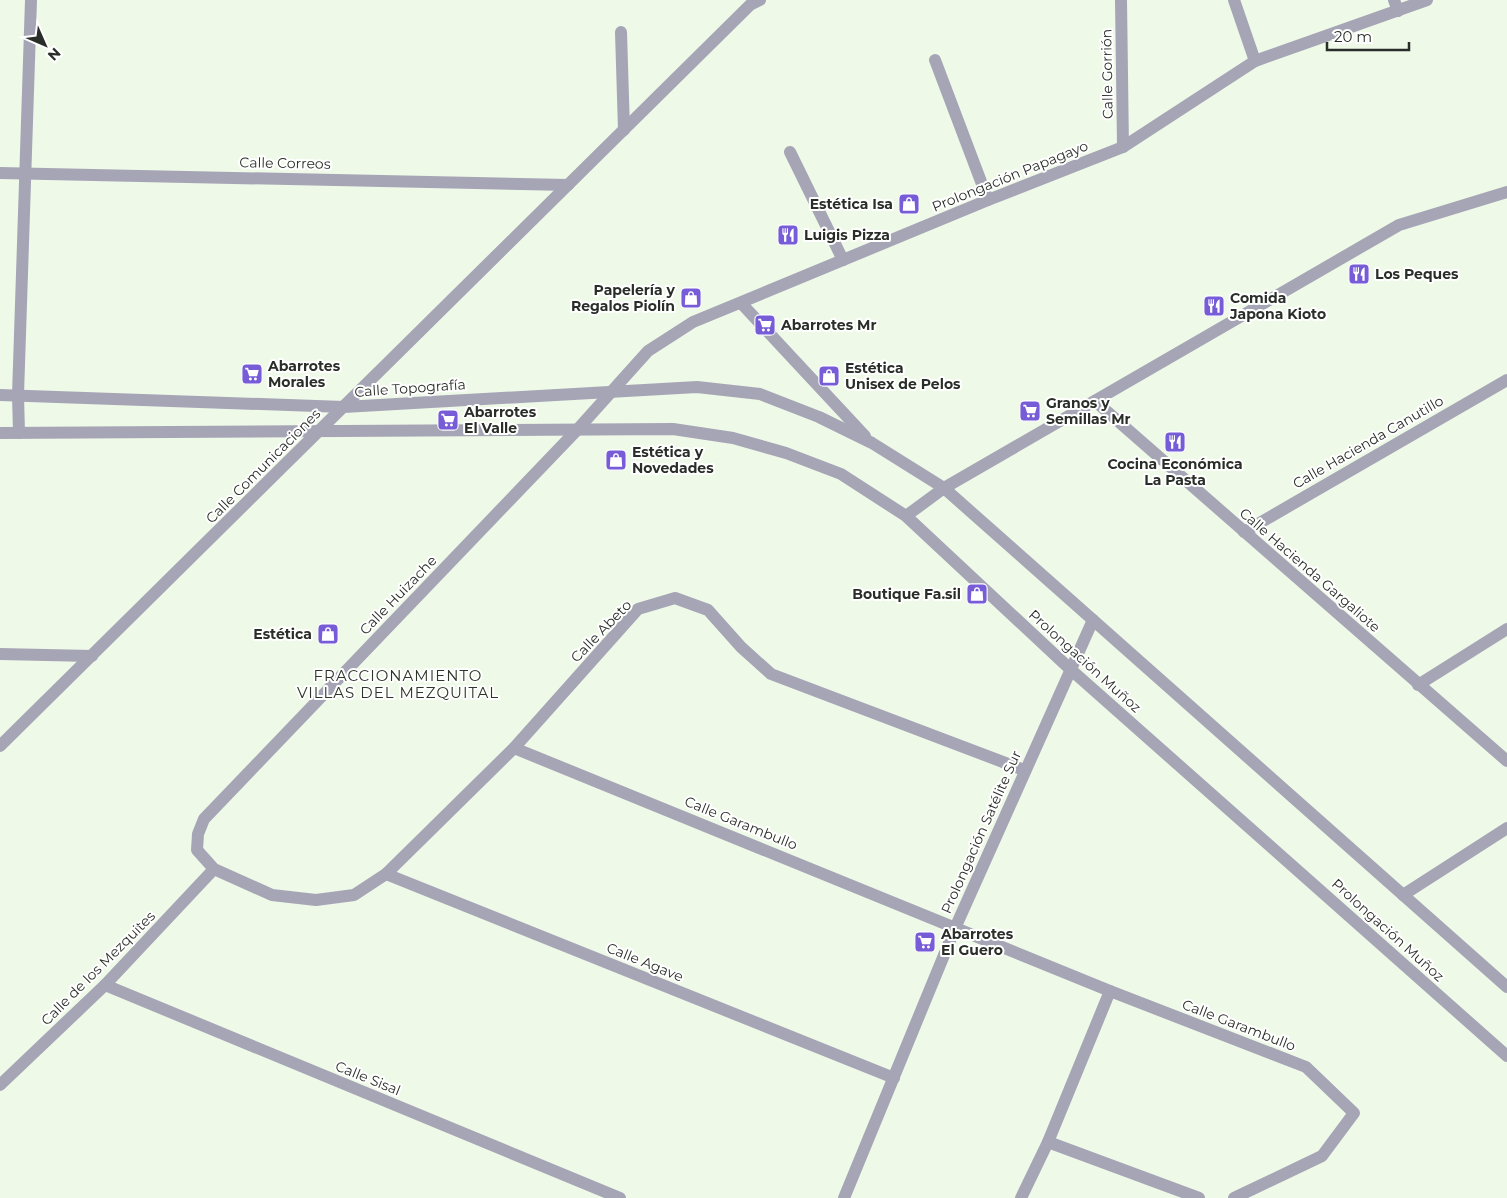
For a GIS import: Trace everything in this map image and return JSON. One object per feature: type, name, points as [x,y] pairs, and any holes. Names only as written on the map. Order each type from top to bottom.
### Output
[{"type":"street","points":[[19,433],[18,395],[31,0]]},
{"type":"street","name":"Calle Comunicaciones","points":[[0,746],[750,4],[760,0]]},
{"type":"street","name":"Calle Gorrión","points":[[1121,0],[1123,147]]},
{"type":"street","points":[[1234,0],[1255,61]]},
{"type":"street","name":"Prolongación Papagayo","points":[[612,390],[648,351],[693,322],[988,200],[1123,147],[1255,61],[1396,5],[1427,0]]},
{"type":"street","points":[[621,32],[624,130]]},
{"type":"street","points":[[934,60],[988,200]]},
{"type":"street","points":[[790,152],[843,260]]},
{"type":"street","name":"Calle Correos","points":[[0,173],[25,172],[568,185]]},
{"type":"street","points":[[906,516],[944,488],[1399,225],[1507,192]]},
{"type":"street","points":[[741,303],[872,443]]},
{"type":"street","name":"Calle Hacienda Canutillo","points":[[1244,532],[1507,380]]},
{"type":"street","points":[[612,390],[697,387],[760,394],[819,417],[872,443],[944,488],[1507,987]]},
{"type":"street","name":"Calle Topografía","points":[[0,395],[344,407],[612,390]]},
{"type":"street","name":"Calle Huizache","points":[[214,868],[197,850],[198,834],[204,819],[577,430],[612,390]]},
{"type":"street","name":"Calle Hacienda Gargaliote","points":[[1095,401],[1507,761]]},
{"type":"street","name":"Prolongación Muñoz","points":[[577,430],[673,429],[733,438],[786,454],[841,474],[906,516],[1069,668],[1507,1056]]},
{"type":"street","points":[[0,433],[318,433],[577,430]]},
{"type":"street","name":"Calle Abeto","points":[[214,868],[272,895],[316,900],[354,895],[386,874],[514,748],[638,609],[675,598],[708,610],[741,648],[771,674],[1024,770]]},
{"type":"street","name":"Prolongación Satélite Sur","points":[[844,1198],[956,926],[1069,668],[1093,620]]},
{"type":"street","points":[[1418,685],[1507,629]]},
{"type":"street","points":[[0,654],[92,656]]},
{"type":"street","name":"Calle Garambullo","points":[[514,748],[956,926],[1110,991],[1306,1067],[1354,1112],[1322,1156],[1234,1198]]},
{"type":"street","points":[[1403,895],[1507,828]]},
{"type":"street","name":"Calle de los Mezquites","points":[[0,1085],[105,985],[214,868]]},
{"type":"street","name":"Calle Agave","points":[[386,874],[894,1078]]},
{"type":"street","name":"Calle Sisal","points":[[105,985],[620,1198]]},
{"type":"street","points":[[1022,1198],[1048,1142],[1110,991]]},
{"type":"street","points":[[1048,1142],[1199,1198]]},
{"type":"place","name":"Estética Isa","points":[[909,204]]},
{"type":"place","name":"Luigis Pizza","points":[[788,235]]},
{"type":"place","name":"Los Peques","points":[[1359,274]]},
{"type":"place","name":"Papelería y Regalos Piolín","points":[[691,298]]},
{"type":"place","name":"Comida Japona Kioto","points":[[1214,306]]},
{"type":"place","name":"Abarrotes Mr","points":[[765,325]]},
{"type":"place","name":"Abarrotes Morales","points":[[252,374]]},
{"type":"place","name":"Estética Unisex de Pelos","points":[[829,376]]},
{"type":"place","name":"Granos y Semillas Mr","points":[[1030,411]]},
{"type":"place","name":"Abarrotes El Valle","points":[[448,420]]},
{"type":"place","name":"Cocina Económica La Pasta","points":[[1175,442]]},
{"type":"place","name":"Estética y Novedades","points":[[616,460]]},
{"type":"place","name":"Boutique Fa.sil","points":[[977,594]]},
{"type":"place","name":"Estética","points":[[328,634]]},
{"type":"place","name":"Abarrotes El Guero","points":[[925,942]]},
{"type":"district","name":"FRACCIONAMIENTO VILLAS DEL MEZQUITAL","points":[[398,684]]}]
